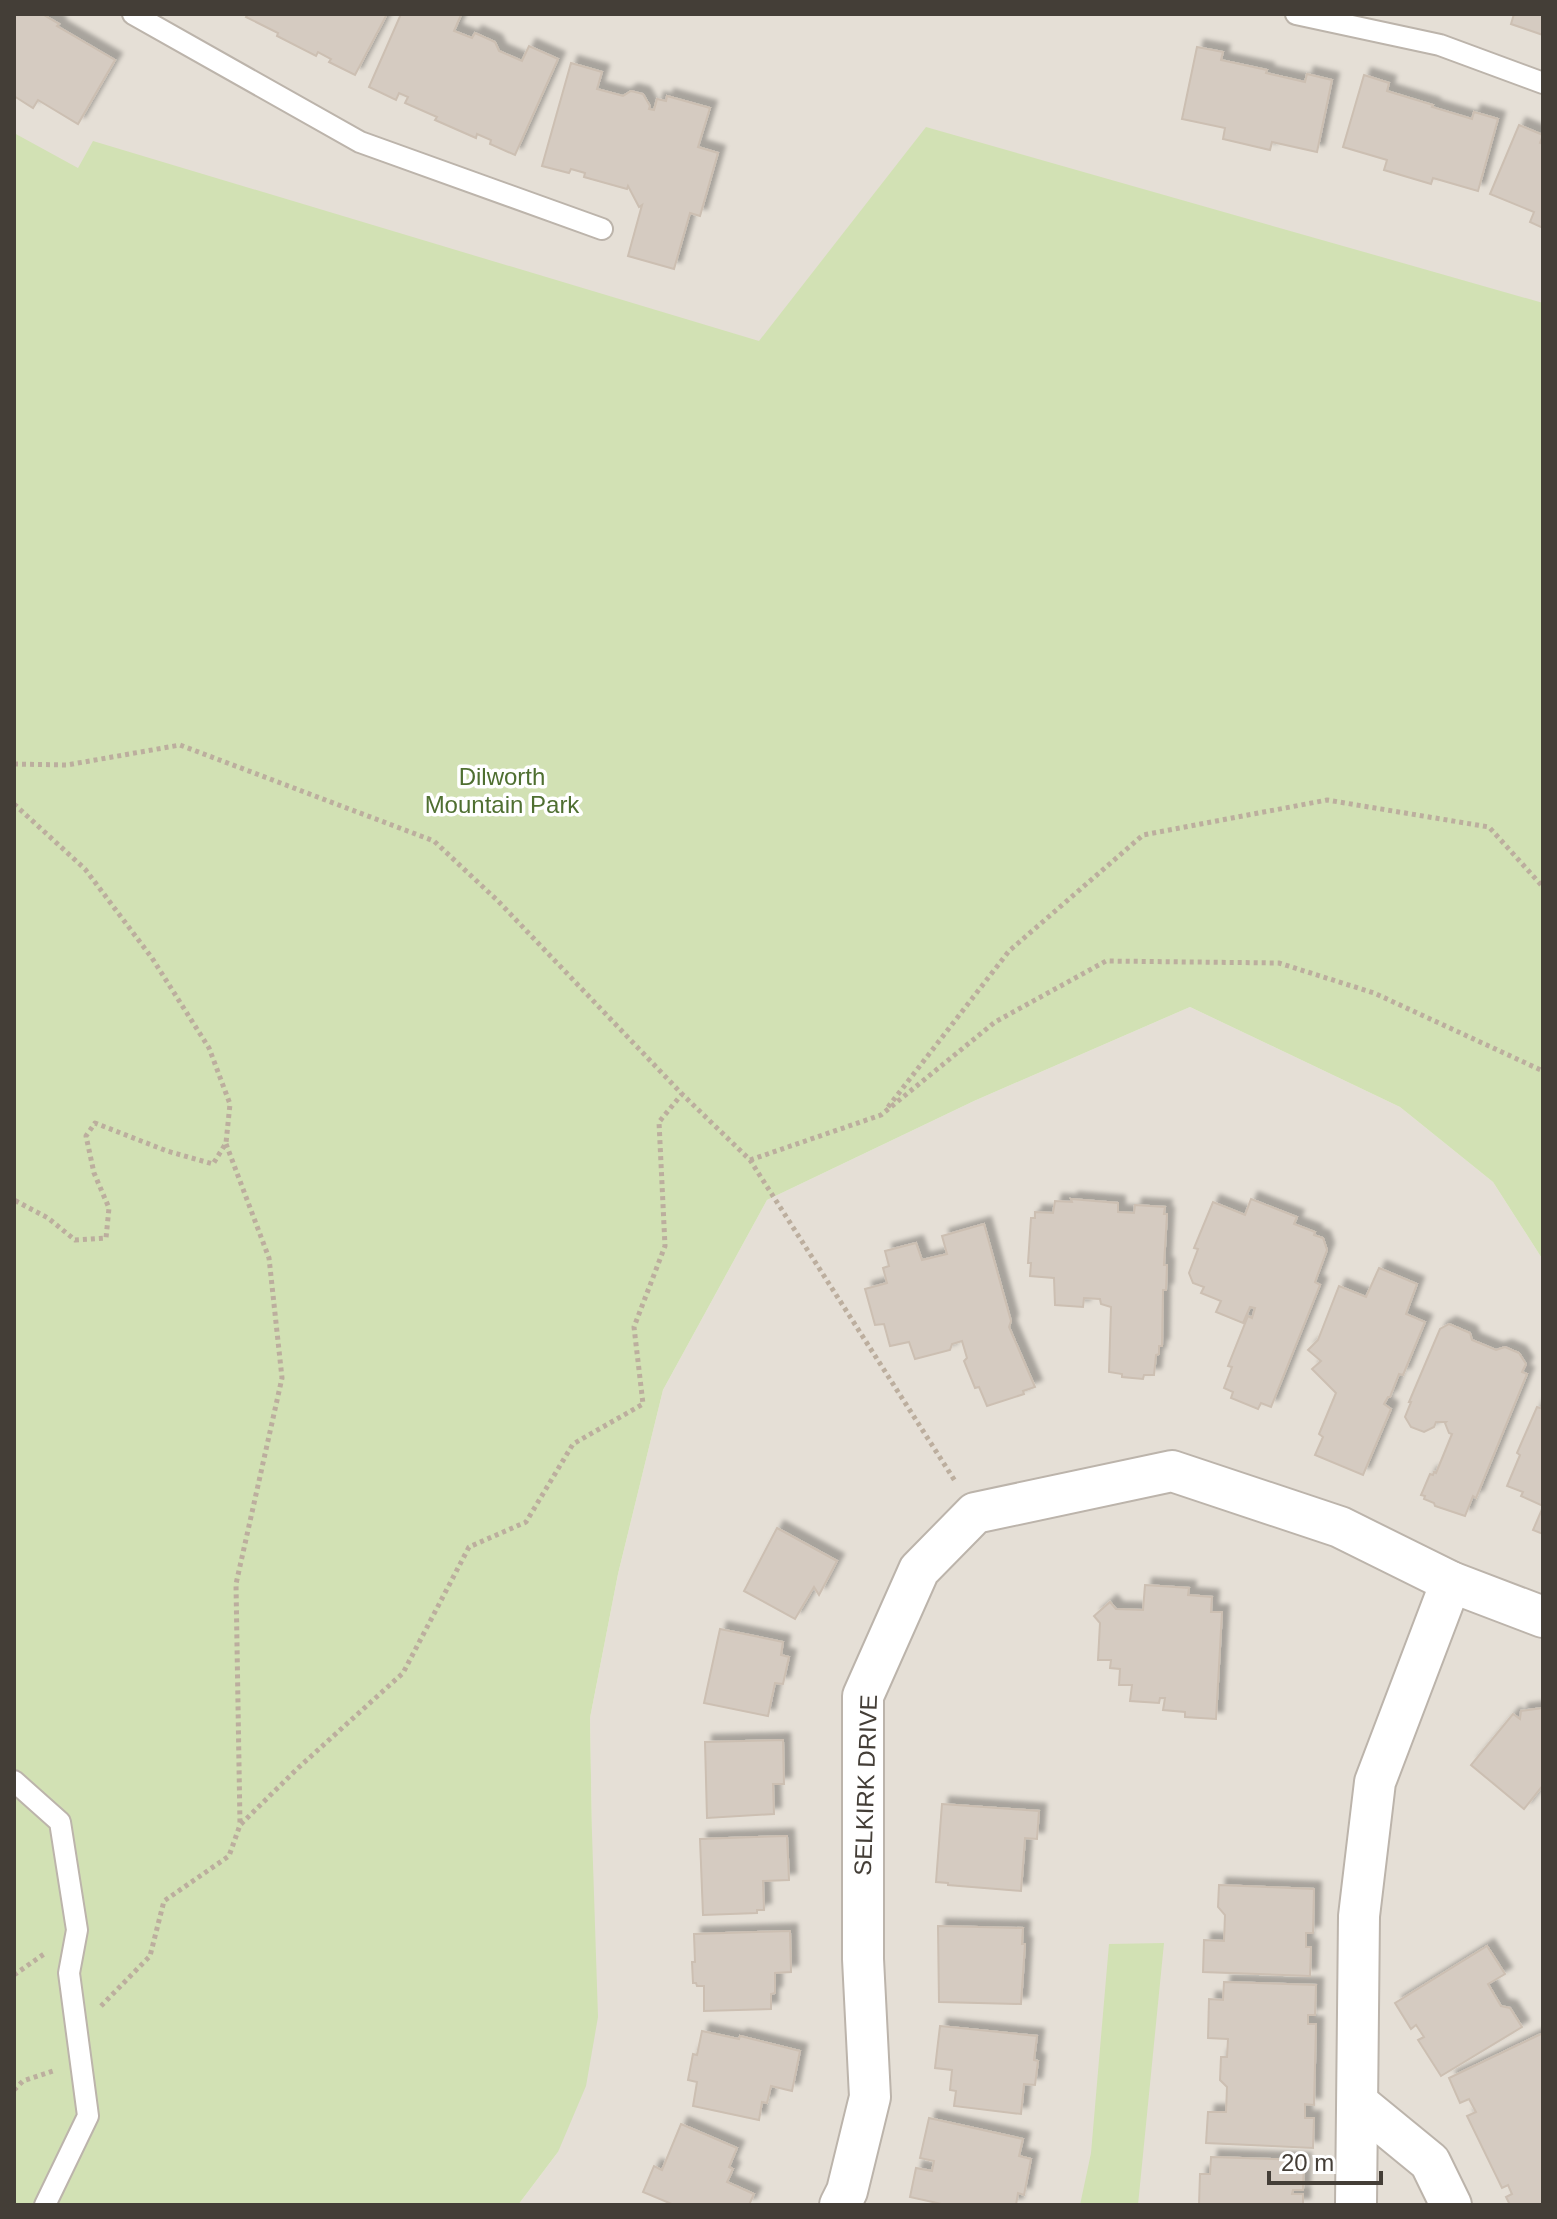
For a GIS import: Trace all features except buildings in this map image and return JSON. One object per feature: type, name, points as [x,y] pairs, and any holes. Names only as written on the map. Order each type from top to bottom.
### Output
[{"type":"street","points":[[975,1513],[1172,1471],[1340,1527],[1451,1582],[1543,1617]]},
{"type":"street","name":"SELKIRK DRIVE","points":[[840,2205],[847,2191],[870,2097],[863,1959],[863,1696],[919,1570],[975,1513]]},
{"type":"street","points":[[1356,2205],[1359,1916],[1375,1782],[1451,1582]]},
{"type":"street","points":[[1358,2103],[1430,2162],[1451,2205]]},
{"type":"lane","points":[[133,14],[360,142],[602,229]]},
{"type":"lane","points":[[1296,14],[1440,45],[1543,83]]},
{"type":"lane","points":[[14,1781],[60,1822],[77,1930],[69,1973],[88,2116],[45,2205]]},
{"type":"path","points":[[14,764],[67,765],[180,745],[434,841],[498,901],[682,1094],[750,1160],[975,1513]]},
{"type":"path","points":[[881,1115],[1009,951],[1143,835],[1327,800],[1489,827],[1543,887]]},
{"type":"path","points":[[14,804],[85,869],[152,958],[209,1048],[230,1104],[226,1143],[213,1164],[167,1151],[95,1123],[86,1136],[94,1173],[109,1208],[106,1238],[75,1240],[48,1218],[14,1200]]},
{"type":"path","points":[[750,1160],[881,1115],[995,1022],[1106,961],[1279,963],[1374,993],[1543,1071]]},
{"type":"path","points":[[240,1825],[403,1673],[469,1547],[526,1522],[573,1444],[643,1404],[634,1327],[665,1246],[659,1122],[682,1094]]},
{"type":"path","points":[[77,2030],[150,1956],[164,1901],[229,1856],[240,1825],[236,1584],[282,1378],[269,1258],[226,1143]]},
{"type":"path","points":[[14,2090],[23,2081],[81,2061]]},
{"type":"shaded area","points":[[14,14],[1543,14],[1543,320],[764,360],[84,187],[14,149]]},
{"type":"shaded area","points":[[1190,1007],[1400,1107],[1493,1182],[1543,1260],[1543,2205],[518,2205],[558,2152],[592,1833],[590,1718],[618,1574],[663,1390],[767,1200],[974,1101]]},
{"type":"green space","name":"Dilworth Mountain Park","points":[[926,127],[1543,303],[1543,1260],[1493,1182],[1400,1107],[1190,1007],[974,1101],[767,1200],[663,1390],[618,1574],[590,1718],[598,2017],[586,2086],[558,2152],[518,2205],[14,2205],[14,133],[78,168],[93,141],[759,341]]},
{"type":"green space","points":[[1164,1943],[1138,2205],[1080,2205],[1091,2153],[1109,1944]]}]
